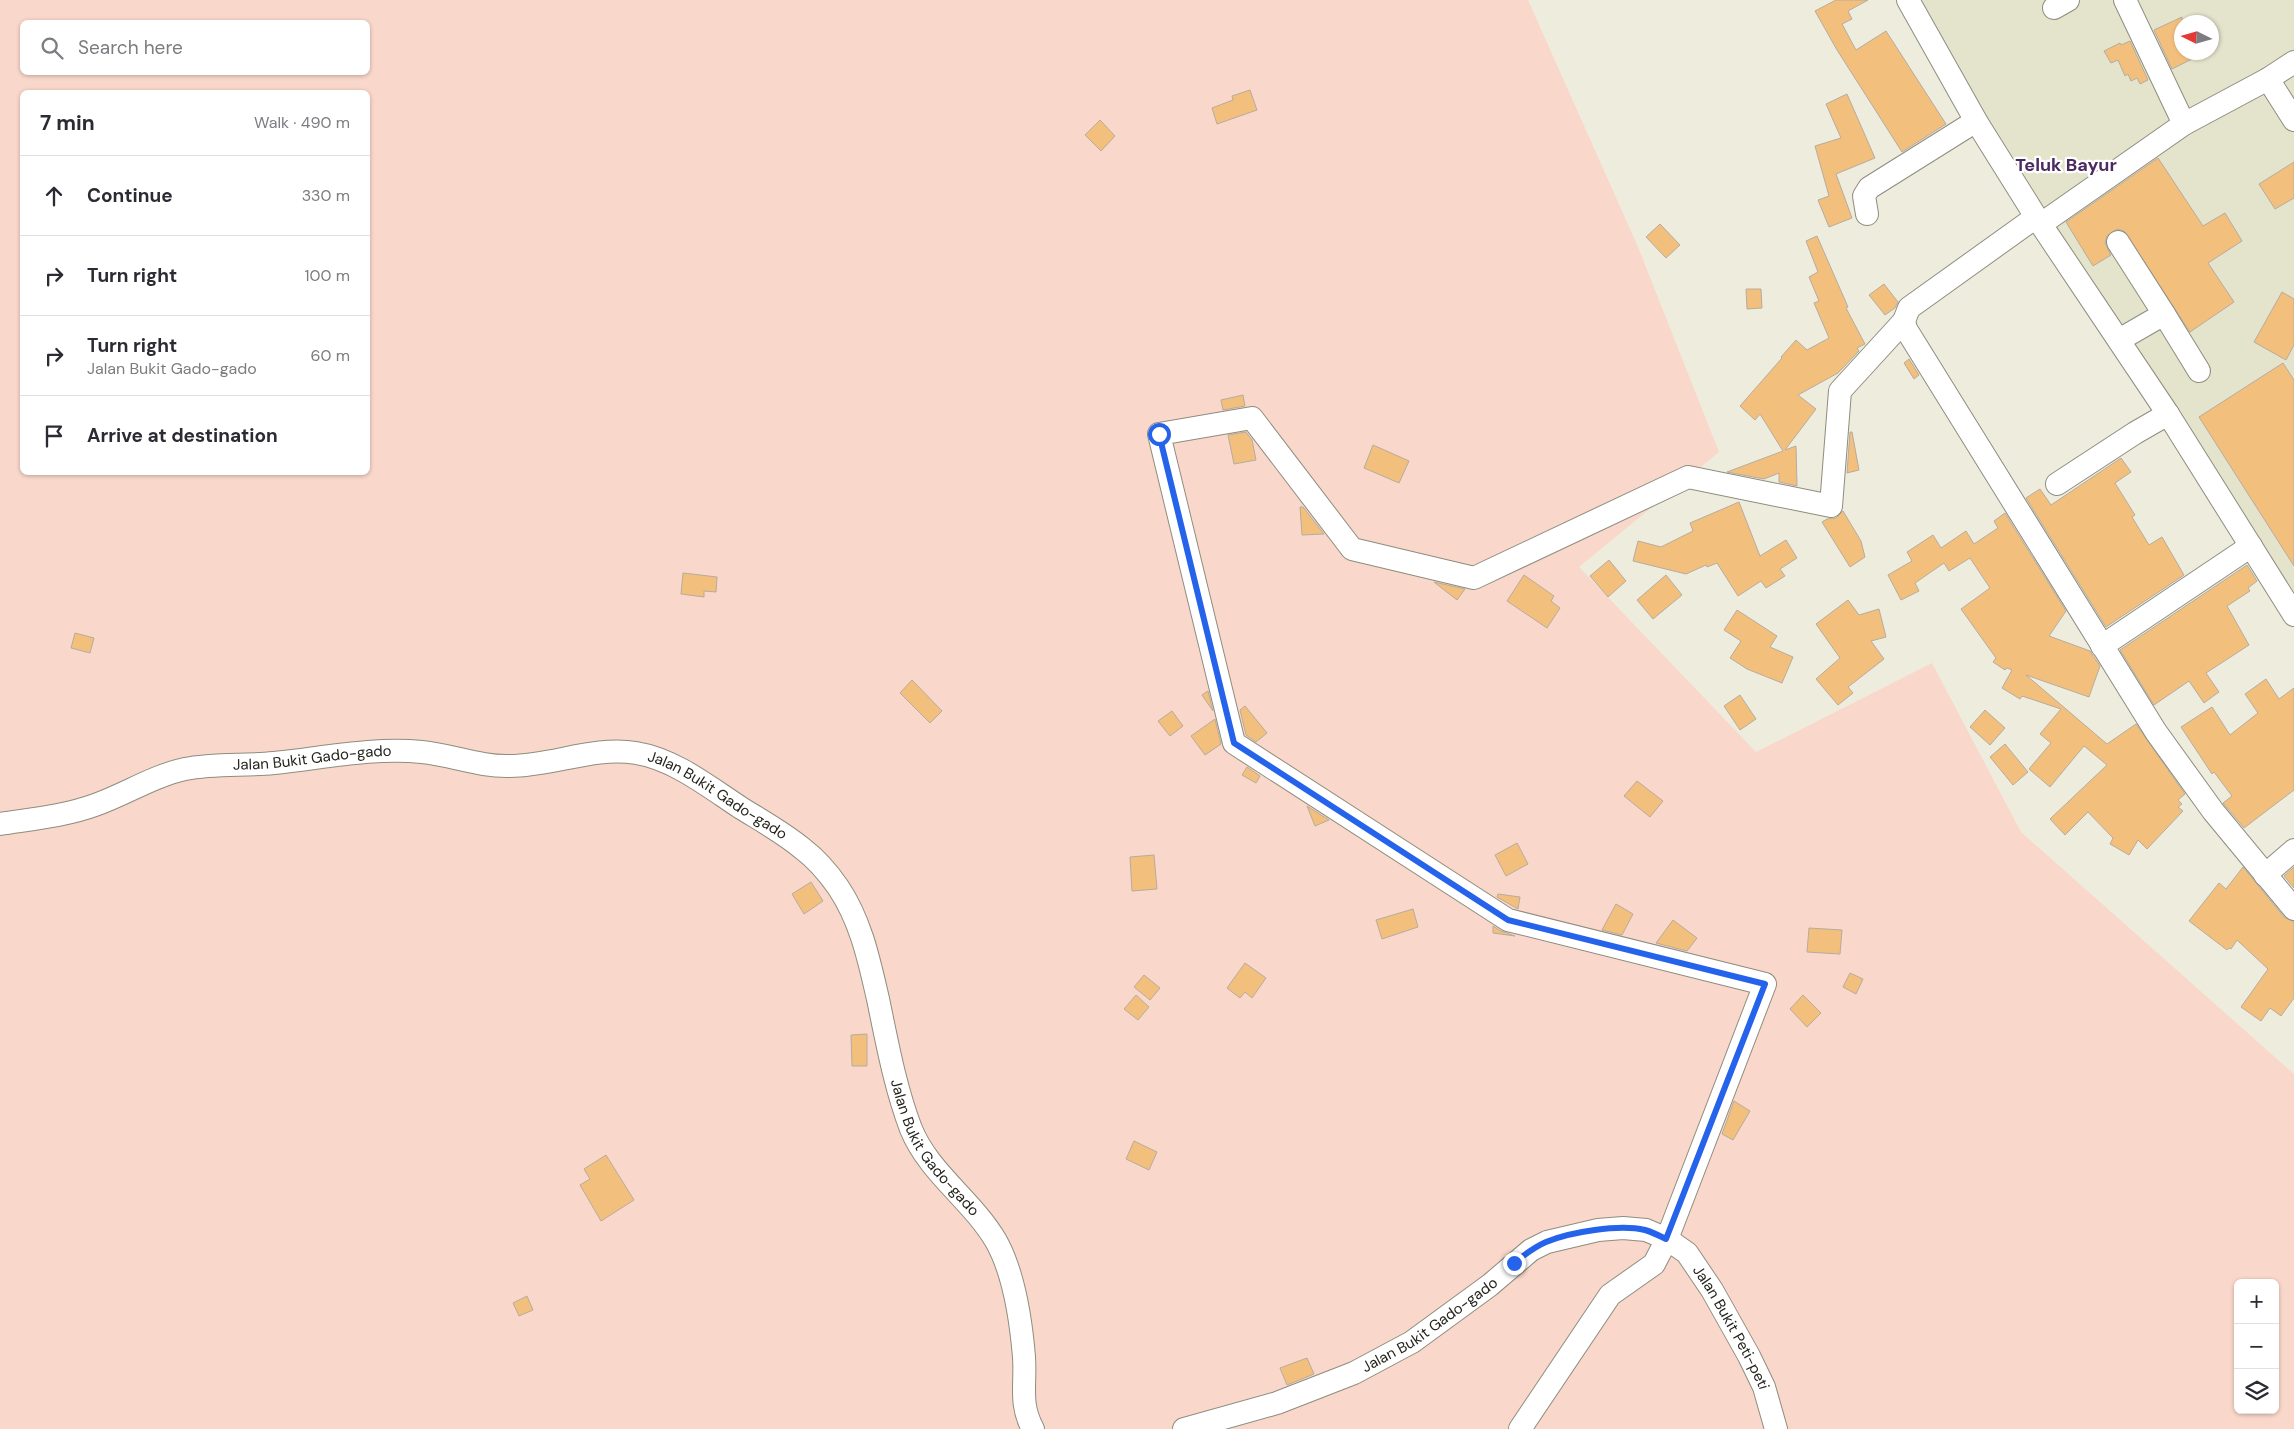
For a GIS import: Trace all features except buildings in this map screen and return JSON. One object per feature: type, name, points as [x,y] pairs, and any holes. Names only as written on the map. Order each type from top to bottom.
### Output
[{"type":"street","points":[[1908,0],[1976,121],[2038,220],[2168,414],[2294,615]]},
{"type":"street","points":[[2126,0],[2184,124]]},
{"type":"street","points":[[1520,1429],[1610,1295],[1654,1264],[1666,1239],[1765,984],[1508,920],[1234,743],[1159,434],[1252,418],[1352,549],[1474,578],[1688,477],[1831,506],[1840,391],[1904,320],[1909,308],[2184,124],[2268,79],[2294,62]]},
{"type":"street","points":[[2268,79],[2294,120]]},
{"type":"street","points":[[1867,214],[1864,196],[1869,188],[1976,121]]},
{"type":"street","points":[[2118,242],[2199,371]]},
{"type":"street","points":[[2119,340],[2164,314]]},
{"type":"street","points":[[1904,320],[1906,329],[2156,732],[2213,811],[2294,908]]},
{"type":"street","points":[[2057,484],[2168,414]]},
{"type":"street","points":[[2102,646],[2251,546]]},
{"type":"street","name":"Jalan Bukit Gado-gado","points":[[0,824],[56,815],[95,805],[162,776],[182,770],[203,766],[274,763],[343,754],[397,751],[425,752],[472,763],[533,766],[608,752],[636,753],[662,760],[696,779],[805,850],[837,885],[852,909],[866,948],[893,1070],[918,1146],[973,1211],[995,1241],[1008,1270],[1024,1359],[1023,1388],[1025,1415],[1033,1429]]},
{"type":"street","points":[[2265,875],[2294,850]]},
{"type":"street","name":"Jalan Bukit Gado-gado","points":[[1184,1429],[1277,1403],[1354,1373],[1412,1342],[1490,1285],[1531,1250],[1547,1242],[1598,1230],[1623,1228],[1646,1230],[1666,1239]]},
{"type":"street","name":"Jalan Bukit Peti-peti","points":[[1666,1239],[1687,1253],[1731,1322],[1764,1387],[1776,1429]]},
{"type":"shaded area","points":[[0,0],[1528,0],[1638,247],[1719,452],[1579,567],[1756,752],[1932,663],[2021,832],[2294,1074],[2294,1429],[0,1429]]},
{"type":"shaded area","points":[[1897,0],[2294,0],[2294,617]]},
{"type":"district","name":"Teluk Bayur","points":[[2066,165]]},
{"type":"route","points":[[1159,434],[1234,743],[1508,920],[1765,984],[1666,1239],[1646,1230],[1623,1228],[1598,1230],[1547,1242],[1531,1250],[1514,1263]]}]
